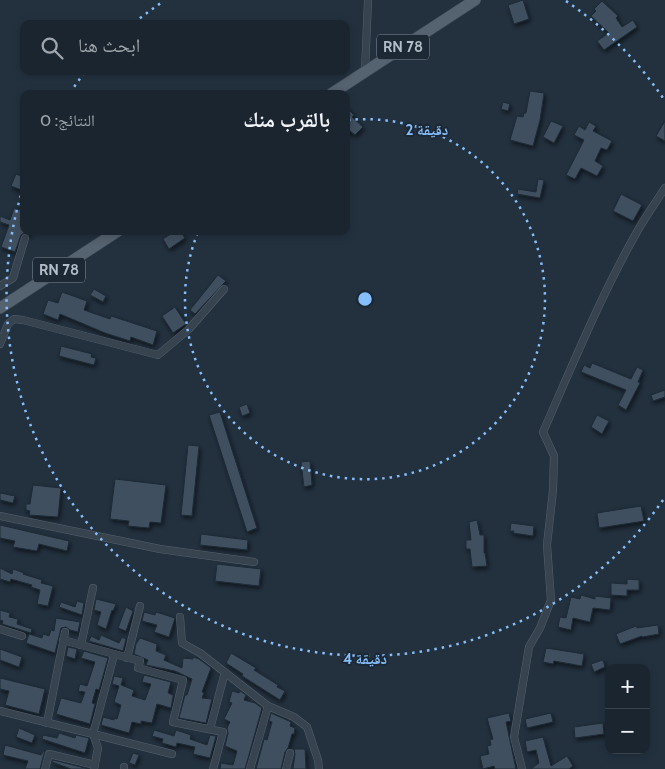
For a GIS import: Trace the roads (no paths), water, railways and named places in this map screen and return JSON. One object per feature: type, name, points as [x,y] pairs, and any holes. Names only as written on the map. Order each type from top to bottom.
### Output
[{"type":"main road","name":"RN 78","points":[[337,90],[476,0]]},
{"type":"main road","name":"RN 78","points":[[0,308],[112,235]]},
{"type":"street","points":[[366,71],[368,0]]},
{"type":"street","points":[[522,769],[514,737],[529,647],[540,628],[551,600],[547,545],[554,490],[554,456],[543,432],[614,274],[638,229],[665,188]]},
{"type":"street","points":[[0,286],[13,278],[25,238]]},
{"type":"street","points":[[0,344],[8,324],[14,319],[158,355],[189,329],[224,289]]},
{"type":"street","points":[[0,516],[160,549],[254,562]]},
{"type":"street","points":[[81,645],[93,588]]},
{"type":"street","points":[[127,658],[140,606]]},
{"type":"street","points":[[180,617],[182,643],[200,653],[268,706],[294,717],[307,727],[318,760],[319,769]]},
{"type":"street","points":[[0,630],[22,636]]},
{"type":"street","points":[[47,723],[64,632]]},
{"type":"street","points":[[63,640],[140,661],[138,668],[183,680],[174,722],[223,732],[213,769]]},
{"type":"street","points":[[45,769],[49,754],[94,767],[98,748],[93,734],[114,655]]},
{"type":"street","points":[[210,729],[225,672]]},
{"type":"street","points":[[250,769],[268,706]]},
{"type":"street","points":[[0,711],[172,754]]},
{"type":"street","points":[[286,769],[290,753]]}]
